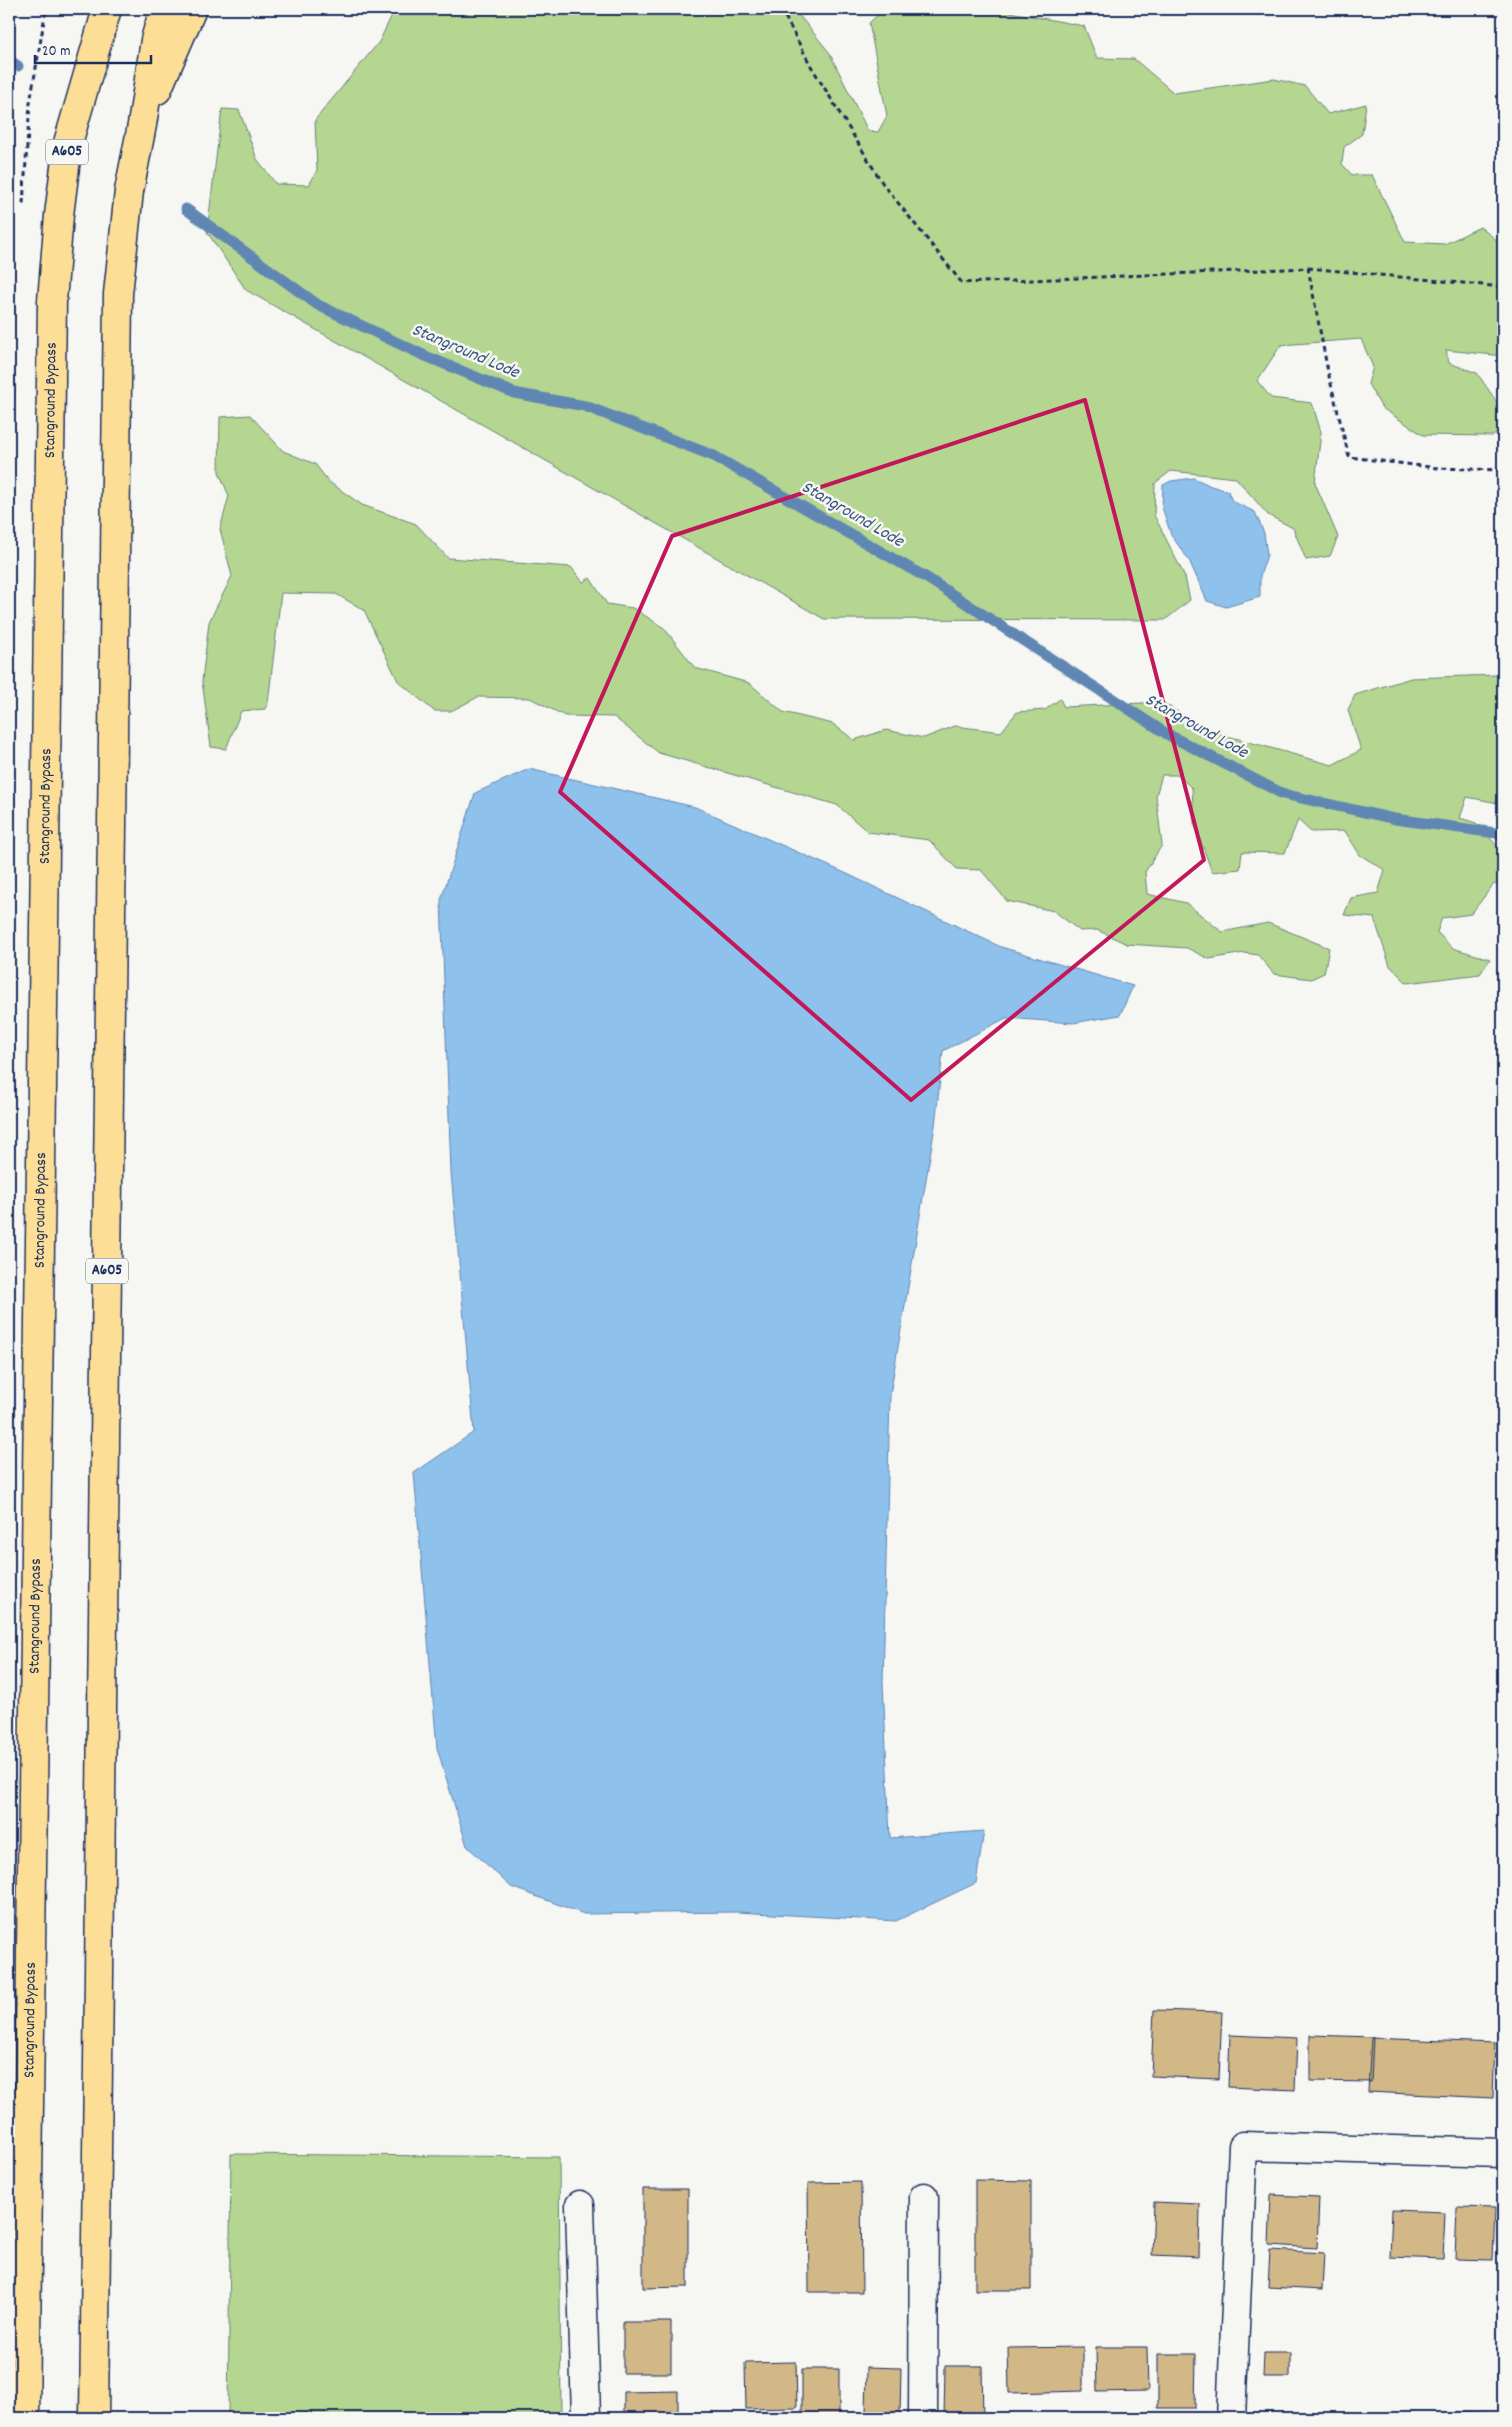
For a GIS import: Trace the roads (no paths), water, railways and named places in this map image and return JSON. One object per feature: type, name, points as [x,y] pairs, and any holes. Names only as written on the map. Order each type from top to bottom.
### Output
[{"type":"main road","name":"Stanground Bypass","points":[[25,2418],[52,300],[59,215],[68,143],[107,9]]},
{"type":"main road","name":"A605","points":[[94,2418],[118,294],[129,191],[142,125],[155,40],[164,9]]},
{"type":"main road","name":"A605","points":[[142,125],[192,9]]},
{"type":"street","points":[[1231,2418],[1244,2146],[1503,2153]]},
{"type":"street","points":[[923,2418],[924,2197]]},
{"type":"street","points":[[580,2205],[586,2418]]},
{"type":"water","points":[[1194,478],[1228,491],[1232,501],[1255,512],[1264,533],[1267,555],[1260,576],[1260,597],[1226,607],[1207,601],[1189,560],[1171,535],[1162,507],[1163,485],[1171,481]]},
{"type":"water","points":[[529,769],[695,807],[845,873],[1001,947],[1133,986],[1120,1015],[1073,1023],[1006,1018],[943,1051],[935,1126],[890,1395],[883,1682],[890,1838],[984,1831],[976,1883],[896,1921],[737,1912],[584,1914],[511,1887],[467,1846],[437,1748],[414,1473],[474,1432],[451,1172],[441,900],[475,793]]},
{"type":"waterway","name":"Stanground Lode","points":[[9,60],[18,66]]},
{"type":"waterway","name":"Stanground Lode","points":[[186,209],[318,305],[423,355],[514,393],[585,406],[714,456],[927,578],[1167,734],[1283,794],[1395,819],[1503,834]]}]
